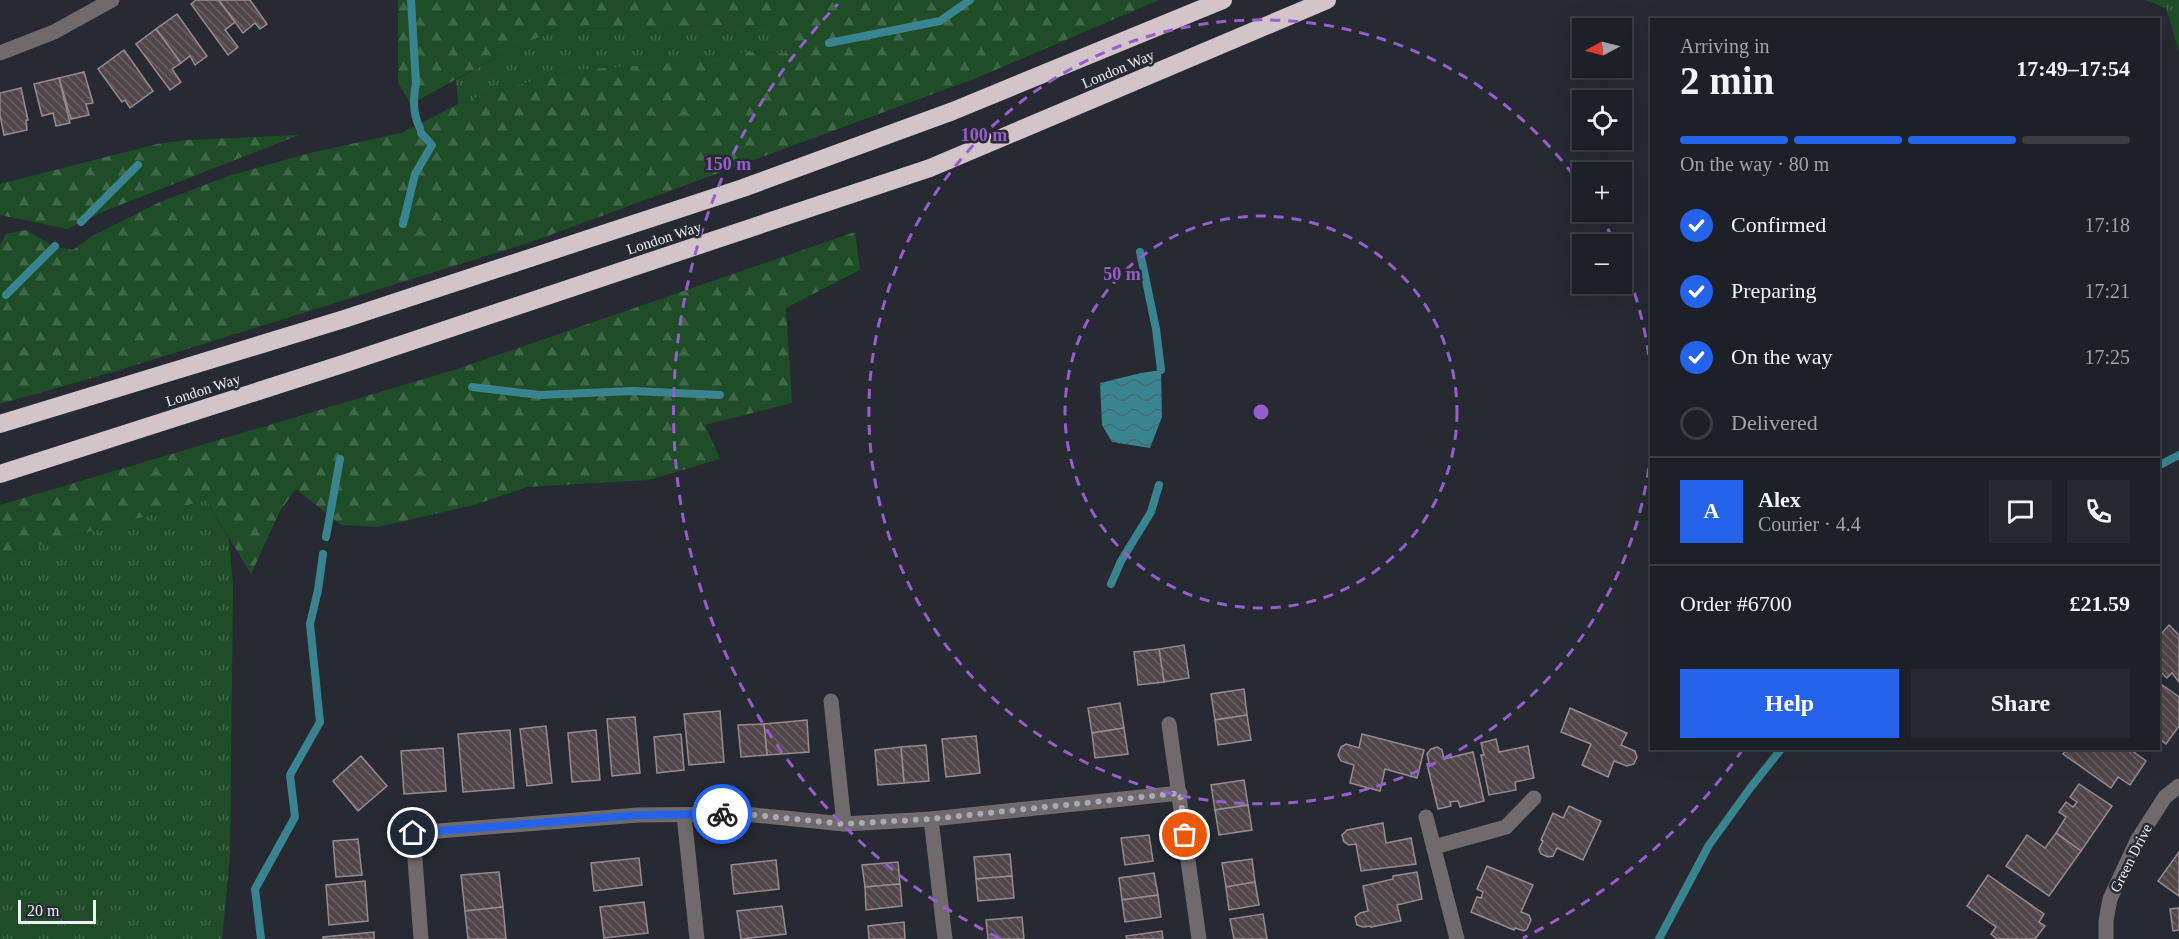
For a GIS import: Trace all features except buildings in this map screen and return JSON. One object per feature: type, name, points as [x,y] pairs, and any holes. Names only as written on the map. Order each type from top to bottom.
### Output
[{"type":"highway","name":"London Way","points":[[0,424],[344,319],[743,188],[952,111],[1223,0]]},
{"type":"highway","name":"London Way","points":[[0,474],[346,363],[930,168],[1327,0]]},
{"type":"street","points":[[0,53],[54,32],[112,0]]},
{"type":"street","points":[[831,700],[844,824]]},
{"type":"street","points":[[1169,724],[1199,939]]},
{"type":"street","name":"Green Drive","points":[[2106,939],[2110,899],[2138,839],[2165,797],[2179,786]]},
{"type":"street","points":[[421,939],[413,833],[638,815],[745,814],[844,824],[931,819],[1180,793]]},
{"type":"street","points":[[1434,847],[1506,827],[1534,798]]},
{"type":"street","points":[[684,815],[697,939]]},
{"type":"street","points":[[1426,817],[1457,939]]},
{"type":"street","points":[[931,819],[945,939]]},
{"type":"green space","points":[[398,0],[1159,0],[979,77],[531,242],[113,372],[0,404],[0,245],[6,234],[26,230],[53,246],[73,250],[92,236],[160,202],[228,176],[310,153],[401,133],[458,104],[504,89],[578,70],[662,64],[747,52],[791,53],[784,26],[561,28],[513,48],[411,104],[398,83]]},
{"type":"green space","points":[[2145,0],[2179,0],[2179,52],[2166,8]]},
{"type":"green space","points":[[724,25],[785,26],[791,53],[747,52],[662,64],[578,70],[504,89],[458,104],[456,80],[513,48],[561,28],[635,29]]},
{"type":"green space","points":[[299,135],[102,212],[68,229],[0,215],[0,184],[157,144],[187,140]]},
{"type":"green space","points":[[855,232],[860,270],[786,308],[792,403],[705,425],[720,459],[649,480],[527,487],[474,505],[378,527],[341,525],[296,489],[280,511],[251,574],[206,500],[0,556],[0,505],[457,369]]},
{"type":"green space","points":[[206,500],[229,539],[233,587],[230,856],[222,939],[0,939],[0,556]]},
{"type":"water","points":[[1161,370],[1162,417],[1150,448],[1112,442],[1102,425],[1100,383]]},
{"type":"waterway","points":[[411,0],[416,83],[414,106],[420,128]]},
{"type":"waterway","points":[[829,43],[940,21],[970,0]]},
{"type":"waterway","points":[[403,224],[415,174],[432,145],[421,133]]},
{"type":"waterway","points":[[81,222],[138,165]]},
{"type":"waterway","points":[[6,295],[55,246]]},
{"type":"waterway","points":[[1140,252],[1156,329],[1161,370]]},
{"type":"waterway","points":[[472,387],[540,395],[633,391],[720,395]]},
{"type":"waterway","points":[[2160,465],[2179,455]]},
{"type":"waterway","points":[[326,537],[340,459]]},
{"type":"waterway","points":[[1111,584],[1121,561],[1151,512],[1159,485]]},
{"type":"waterway","points":[[261,939],[255,889],[295,817],[290,775],[320,722],[310,624],[323,554]]},
{"type":"waterway","points":[[1659,939],[1709,845],[1780,750]]},
{"type":"way so far","points":[[722,814],[745,814],[844,824],[931,819],[1180,793],[1185,835]]},
{"type":"route","points":[[413,833],[638,815],[722,814]]}]
